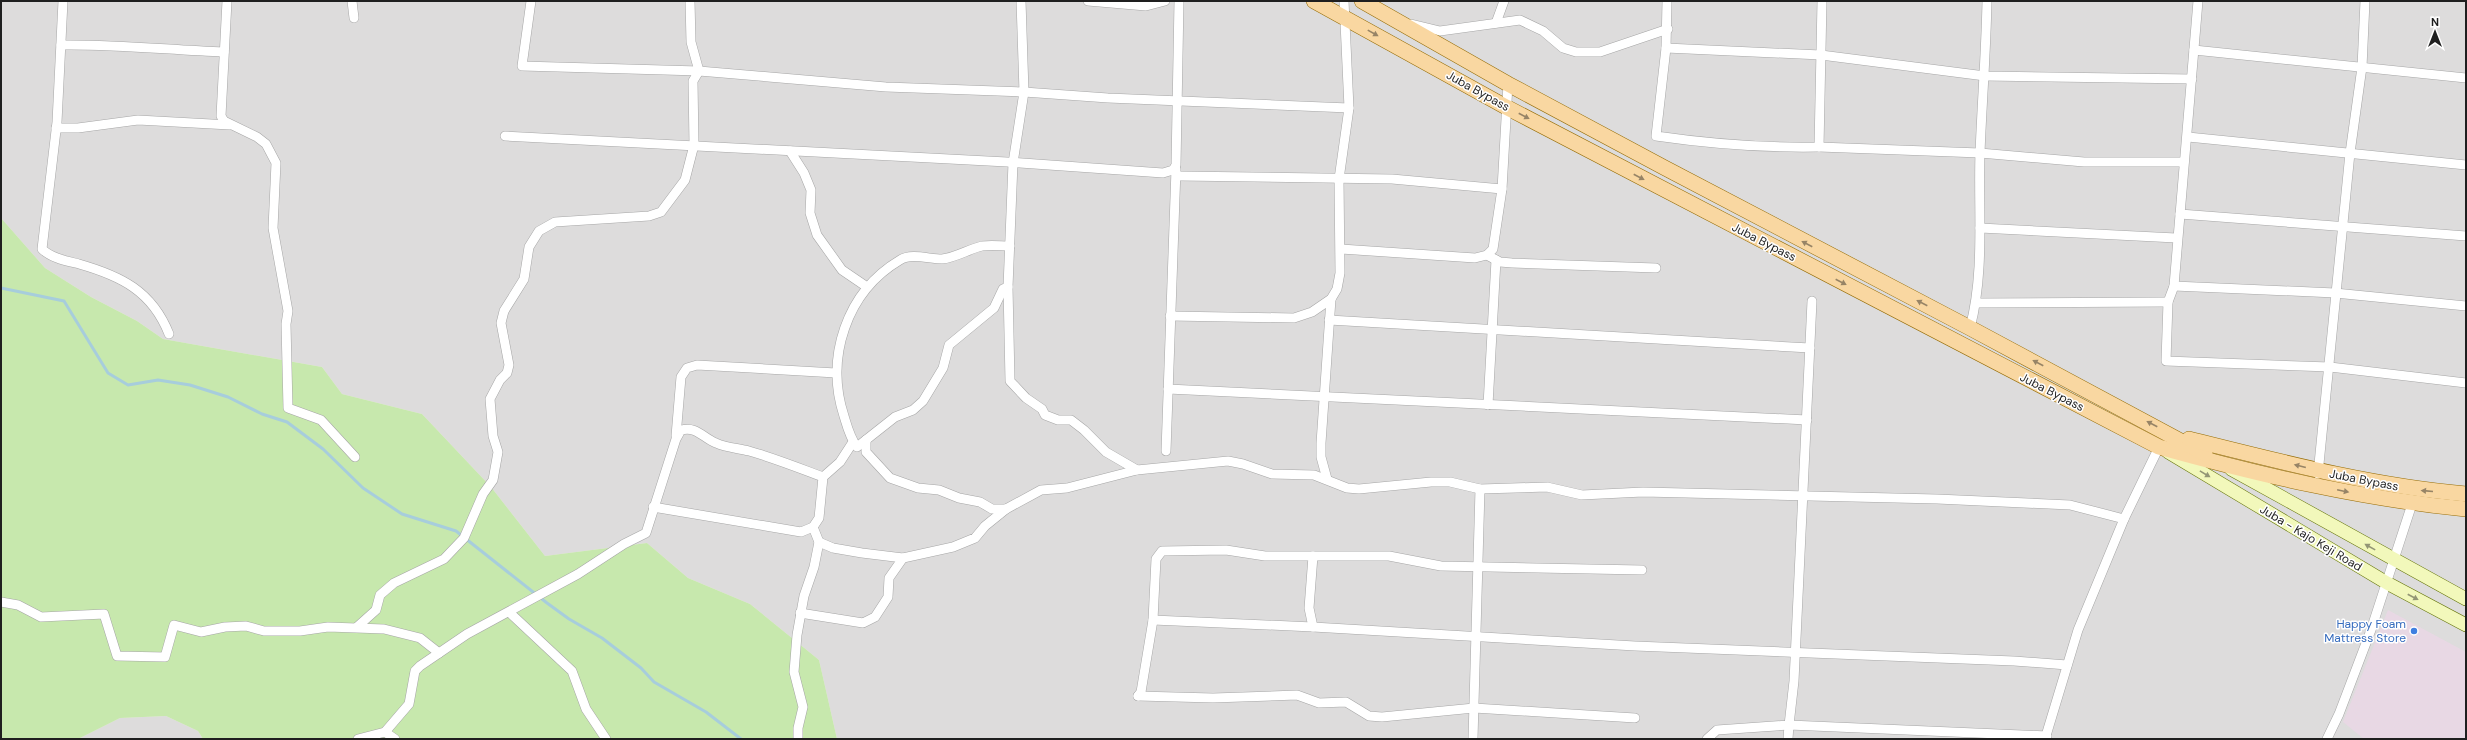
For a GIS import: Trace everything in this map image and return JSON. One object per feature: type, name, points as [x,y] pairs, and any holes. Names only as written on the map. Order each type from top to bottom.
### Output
[{"type":"main road","name":"Juba Bypass","points":[[1314,1],[1506,107],[2159,447],[2223,464],[2415,490],[2466,494]]},
{"type":"main road","name":"Juba Bypass","points":[[1362,1],[1398,20],[1508,84],[1821,251],[2171,434],[2223,464]]},
{"type":"main road","name":"Juba Bypass","points":[[2171,434],[2318,478],[2412,504],[2466,509]]},
{"type":"main road","name":"Juba - Kajo Keji Road","points":[[2159,447],[2387,583],[2466,625]]},
{"type":"main road","name":"Juba - Kajo Keji Road","points":[[2223,464],[2394,561],[2466,599]]},
{"type":"street","points":[[63,1],[56,128],[42,249],[46,253],[98,270],[132,287],[153,302],[169,334]]},
{"type":"street","points":[[227,1],[221,112],[224,121],[257,137],[266,144],[276,163],[274,228],[288,311],[286,324],[288,408],[321,420],[356,457]]},
{"type":"street","points":[[352,1],[354,18]]},
{"type":"street","points":[[531,1],[522,66],[699,71],[886,87],[1024,92],[1349,108]]},
{"type":"street","points":[[357,627],[376,610],[380,595],[394,583],[444,559],[464,538],[483,494],[493,480],[498,452],[493,436],[490,400],[500,380],[507,373],[509,365],[501,323],[504,311],[524,279],[529,247],[539,231],[555,222],[649,216],[661,212],[685,180],[694,145],[693,81],[699,71],[691,42],[690,1]]},
{"type":"street","points":[[1021,1],[1024,92],[1013,163],[1008,287],[1010,381],[1026,398],[1042,409],[1045,416],[1058,420],[1071,420],[1084,430],[1106,452],[1137,470]]},
{"type":"street","points":[[1088,1],[1146,6],[1165,1]]},
{"type":"street","points":[[1166,451],[1176,166],[1179,1]]},
{"type":"street","points":[[1170,316],[1294,318],[1312,312],[1331,299],[1337,289],[1341,249],[1339,179],[1349,108],[1344,1]]},
{"type":"street","points":[[1496,23],[1504,1]]},
{"type":"street","points":[[1667,1],[1668,29],[1656,136],[1719,145],[1980,153],[2084,162],[2184,162]]},
{"type":"street","points":[[1819,147],[1822,1]]},
{"type":"street","points":[[1970,328],[1977,303],[1980,228],[1980,153],[1985,76],[1987,1]]},
{"type":"street","points":[[2198,1],[2188,137],[2176,238],[2174,286],[2168,302],[2166,360],[2330,367],[2466,383]]},
{"type":"street","points":[[2318,478],[2330,367],[2335,293],[2342,227],[2350,153],[2362,67],[2365,1]]},
{"type":"street","points":[[1398,20],[1440,32],[1511,20],[1529,22],[1563,48],[1576,52],[1600,52],[1668,29]]},
{"type":"street","points":[[61,45],[118,44],[175,50],[224,52]]},
{"type":"street","points":[[1666,48],[1821,55],[1985,76],[2192,79]]},
{"type":"street","points":[[2194,50],[2466,78]]},
{"type":"street","points":[[1341,249],[1475,258],[1487,254],[1493,249],[1496,241],[1502,189],[1508,84]]},
{"type":"street","points":[[56,128],[78,128],[138,120],[230,125]]},
{"type":"street","points":[[505,136],[694,145],[1163,173],[1173,170],[1176,166]]},
{"type":"street","points":[[2188,137],[2466,164]]},
{"type":"street","points":[[790,151],[804,173],[811,190],[810,214],[817,235],[842,270],[867,287]]},
{"type":"street","points":[[1179,176],[1392,179],[1502,189]]},
{"type":"street","points":[[2180,214],[2466,236]]},
{"type":"street","points":[[1980,228],[2176,238]]},
{"type":"street","points":[[1008,287],[1003,289],[994,308],[988,314],[949,345],[943,368],[923,401],[913,410],[895,417],[857,446],[853,442],[840,403],[836,373],[838,347],[844,330],[867,287],[901,259],[919,257],[943,259],[983,246],[1010,246]]},
{"type":"street","points":[[1487,254],[1496,260],[1512,263],[1656,268]]},
{"type":"street","points":[[1488,405],[1496,260]]},
{"type":"street","points":[[2174,286],[2335,293],[2466,306]]},
{"type":"street","points":[[1327,479],[1321,456],[1331,299]]},
{"type":"street","points":[[1788,739],[1788,725],[1796,653],[1812,301]]},
{"type":"street","points":[[1977,303],[2168,302]]},
{"type":"street","points":[[1329,320],[1810,348]]},
{"type":"street","points":[[676,439],[681,377],[687,368],[697,365],[836,373]]},
{"type":"street","points":[[1168,389],[1326,395],[1488,405],[1807,420]]},
{"type":"street","points":[[358,739],[385,732],[409,704],[415,672],[439,653],[467,634],[578,574],[624,544],[646,533],[676,439],[681,430],[689,428],[696,429],[707,440],[728,448],[748,451],[823,477]]},
{"type":"street","points":[[866,440],[866,452],[890,478],[918,488],[939,490],[959,498],[980,502],[992,509],[1006,509]]},
{"type":"street","points":[[654,507],[801,532],[812,527],[819,518],[823,477],[840,462],[853,442]]},
{"type":"street","points":[[1707,739],[1717,730],[1788,725],[2046,738],[2078,630],[2124,519],[2159,447]]},
{"type":"street","points":[[812,527],[820,542],[833,548],[862,554],[903,558],[953,547],[975,538],[985,526],[1006,509],[1041,490],[1067,488],[1137,470],[1233,461],[1272,474],[1314,475],[1347,488],[1359,490],[1431,482],[1450,482],[1480,488],[1547,487],[1582,495],[1643,492],[2070,504],[2124,519]]},
{"type":"street","points":[[1473,739],[1480,488]]},
{"type":"street","points":[[2327,739],[2339,714],[2387,583],[2412,504]]},
{"type":"street","points":[[798,739],[798,728],[803,707],[794,672],[800,613],[820,542]]},
{"type":"street","points":[[1636,718],[1474,708],[1382,717],[1369,716],[1346,702],[1327,704],[1297,695],[1213,698],[1138,696],[1141,692],[1144,681],[1153,620],[1156,559],[1162,551],[1226,550],[1265,556],[1389,556],[1441,566],[1642,570]]},
{"type":"street","points":[[1312,556],[1309,608],[1313,627]]},
{"type":"street","points":[[800,613],[863,622],[875,617],[888,598],[889,578],[903,558]]},
{"type":"street","points":[[1,602],[18,605],[41,616],[104,614],[118,656],[164,657],[174,625],[202,632],[225,627],[300,631],[328,627],[357,627],[384,630],[420,638],[439,653]]},
{"type":"street","points":[[509,612],[572,670],[579,684],[586,710],[606,739]]},
{"type":"street","points":[[1153,620],[1313,627],[1796,653],[2014,661],[2067,665]]},
{"type":"street","points":[[385,732],[395,739]]},
{"type":"shaded area","points":[[1,1],[2466,1],[2466,739],[837,739],[819,660],[750,604],[688,578],[647,543],[545,556],[491,487],[422,414],[342,394],[322,367],[163,339],[137,321],[91,297],[45,268],[1,218]]},
{"type":"shaded area","points":[[2388,610],[2466,652],[2466,739],[2364,739],[2343,722]]},
{"type":"shaded area","points":[[166,716],[198,731],[203,739],[78,739],[120,718]]},
{"type":"green space","points":[[1,218],[45,268],[91,297],[137,321],[163,339],[322,367],[342,394],[422,414],[491,487],[545,556],[647,543],[688,578],[750,604],[819,660],[837,739],[203,739],[198,731],[166,716],[120,718],[78,739],[1,739]]},
{"type":"waterway","points":[[1,288],[64,301],[108,373],[128,385],[158,380],[190,385],[228,397],[262,414],[287,422],[323,449],[363,488],[402,514],[456,531],[547,603],[569,619],[602,638],[641,668],[654,682],[706,712],[741,739]]},
{"type":"place","name":"Happy Foam Mattress Store","points":[[2414,631]]}]
